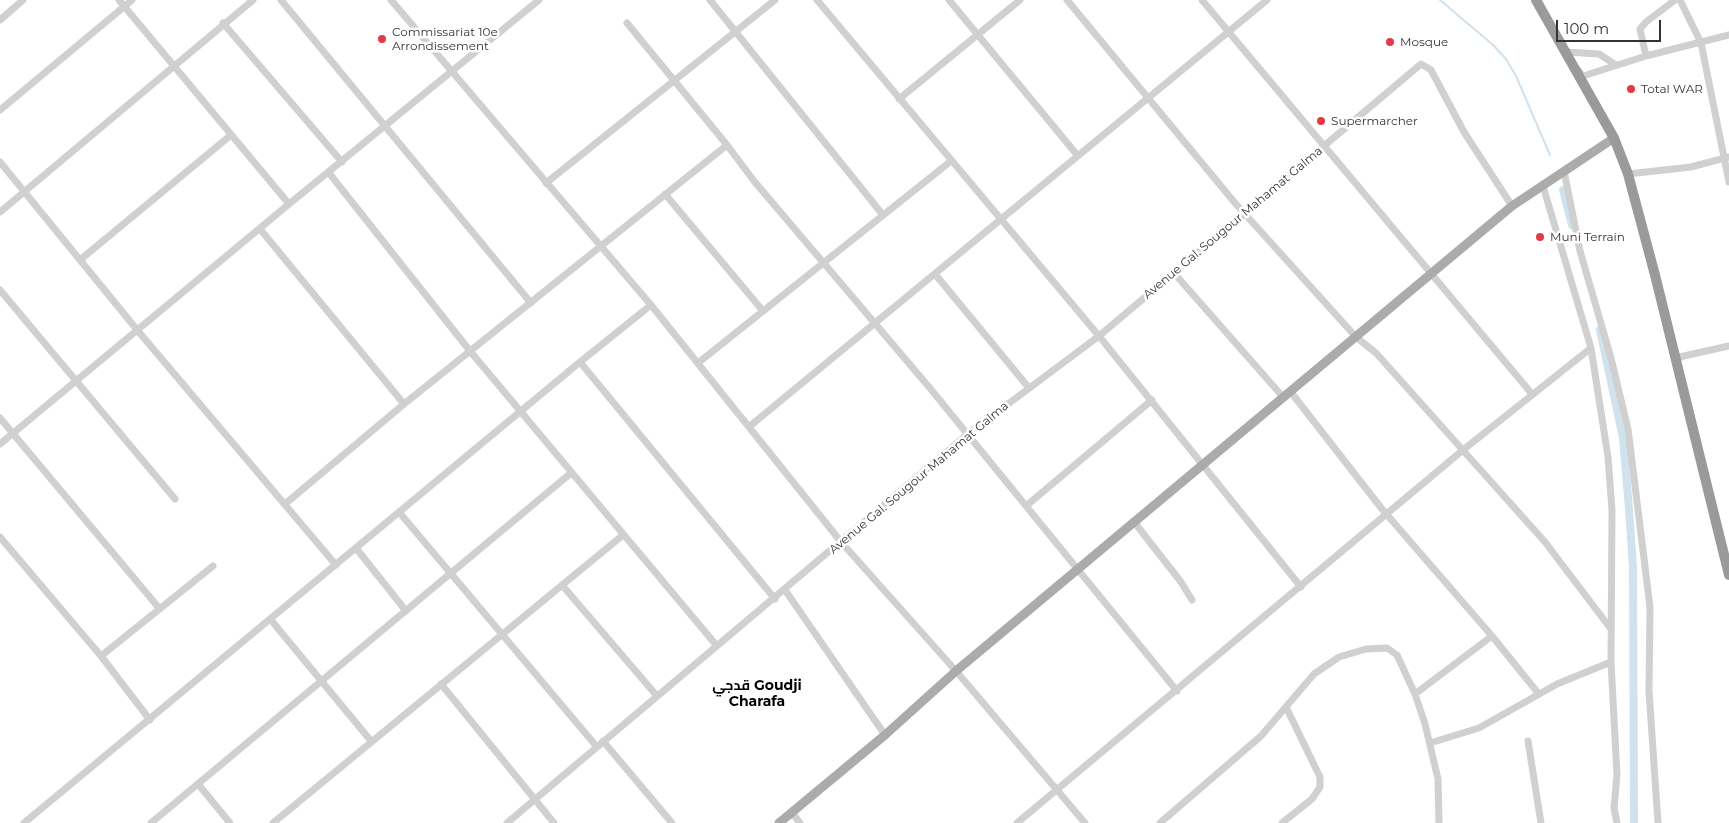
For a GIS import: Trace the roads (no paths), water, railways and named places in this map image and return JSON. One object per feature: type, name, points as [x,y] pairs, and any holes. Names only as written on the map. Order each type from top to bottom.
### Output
[{"type":"highway","points":[[1530,0],[1565,52],[1614,138],[1628,174],[1727,560],[1729,575]]},
{"type":"highway","points":[[1536,0],[1550,28]]},
{"type":"main road","points":[[779,823],[885,735],[956,671],[1512,206],[1614,138]]},
{"type":"street","points":[[0,20],[23,0]]},
{"type":"street","points":[[119,0],[289,204]]},
{"type":"street","points":[[0,110],[132,0]]},
{"type":"street","points":[[0,212],[223,23],[253,0]]},
{"type":"street","points":[[281,0],[531,303]]},
{"type":"street","points":[[391,0],[451,73],[650,305],[750,426],[842,543],[956,671],[1085,823]]},
{"type":"street","points":[[0,444],[539,0]]},
{"type":"street","points":[[710,0],[884,215]]},
{"type":"street","points":[[546,183],[775,0]]},
{"type":"street","points":[[817,0],[1152,400],[1300,586]]},
{"type":"street","points":[[949,0],[1078,156]]},
{"type":"street","points":[[899,99],[1020,0]]},
{"type":"street","points":[[1067,0],[1243,212],[1356,337],[1376,353],[1545,542],[1611,629]]},
{"type":"street","points":[[1202,0],[1532,394]]},
{"type":"street","points":[[750,426],[1267,0]]},
{"type":"street","points":[[1646,56],[1640,29],[1646,22],[1676,0]]},
{"type":"street","points":[[1680,0],[1701,43],[1726,158],[1729,182]]},
{"type":"street","points":[[223,23],[342,162]]},
{"type":"street","points":[[627,23],[727,144],[754,181],[968,434],[1177,691]]},
{"type":"street","points":[[1571,62],[1583,76],[1646,56],[1729,35]]},
{"type":"street","points":[[1565,52],[1599,54],[1616,65]]},
{"type":"street","name":"Avenue Gal. Sougour Mahamat Galma","points":[[507,823],[842,543],[968,434],[1099,336],[1243,212],[1421,64],[1431,70],[1464,132],[1512,206]]},
{"type":"street","points":[[80,260],[231,135]]},
{"type":"street","points":[[285,504],[404,404],[727,144]]},
{"type":"street","points":[[1628,174],[1691,167],[1726,158]]},
{"type":"street","points":[[698,363],[951,161]]},
{"type":"street","points":[[0,162],[138,331],[336,565]]},
{"type":"street","points":[[1564,171],[1580,251],[1611,358],[1628,429],[1650,607],[1649,691],[1658,823]]},
{"type":"street","points":[[329,173],[470,351],[717,646]]},
{"type":"street","points":[[1543,186],[1591,348],[1608,457],[1612,510],[1611,662],[1617,774],[1614,808],[1616,823]]},
{"type":"street","points":[[665,194],[764,311]]},
{"type":"street","points":[[260,229],[404,404]]},
{"type":"street","points":[[1174,273],[1287,394],[1538,693]]},
{"type":"street","points":[[934,274],[1029,388]]},
{"type":"street","points":[[0,290],[176,499]]},
{"type":"street","points":[[24,823],[272,620],[399,512],[650,305]]},
{"type":"street","points":[[1676,358],[1729,346]]},
{"type":"street","points":[[1017,823],[1463,450],[1591,348]]},
{"type":"street","points":[[580,362],[775,598]]},
{"type":"street","points":[[1026,506],[1152,400]]},
{"type":"street","points":[[0,418],[159,608]]},
{"type":"street","points":[[150,823],[571,473]]},
{"type":"street","points":[[399,512],[597,747]]},
{"type":"street","points":[[1135,523],[1192,600]]},
{"type":"street","points":[[273,823],[623,535]]},
{"type":"street","points":[[0,537],[101,656],[150,720]]},
{"type":"street","points":[[356,548],[406,611]]},
{"type":"street","points":[[101,656],[212,566]]},
{"type":"street","points":[[562,585],[657,696]]},
{"type":"street","points":[[785,590],[885,735]]},
{"type":"street","points":[[272,620],[371,741]]},
{"type":"street","points":[[1415,694],[1492,636]]},
{"type":"street","points":[[1160,823],[1261,736],[1314,674],[1324,666],[1339,657],[1366,649],[1386,648],[1393,650],[1415,694],[1430,743],[1438,779],[1439,823]]},
{"type":"street","points":[[1430,743],[1479,728],[1538,693],[1611,662]]},
{"type":"street","points":[[441,684],[554,823]]},
{"type":"street","points":[[1282,823],[1312,799],[1320,787],[1320,777],[1286,708]]},
{"type":"street","points":[[603,741],[672,823]]},
{"type":"street","points":[[1528,741],[1541,823]]},
{"type":"street","points":[[198,784],[230,823]]},
{"type":"street","points":[[792,813],[800,823]]},
{"type":"waterway","points":[[1440,0],[1493,45],[1506,59],[1516,76],[1550,155]]},
{"type":"waterway","points":[[1563,190],[1572,225]]},
{"type":"waterway","points":[[1600,330],[1623,438],[1629,509],[1633,567],[1634,823]]},
{"type":"place","name":"Commissariat 10e Arrondissement","points":[[382,39]]},
{"type":"place","name":"Mosque","points":[[1390,42]]},
{"type":"place","name":"Total WAR","points":[[1631,89]]},
{"type":"place","name":"Supermarcher","points":[[1321,121]]},
{"type":"place","name":"Muni Terrain","points":[[1540,237]]},
{"type":"district","name":"قدجي Goudji Charafa","points":[[757,694]]}]
